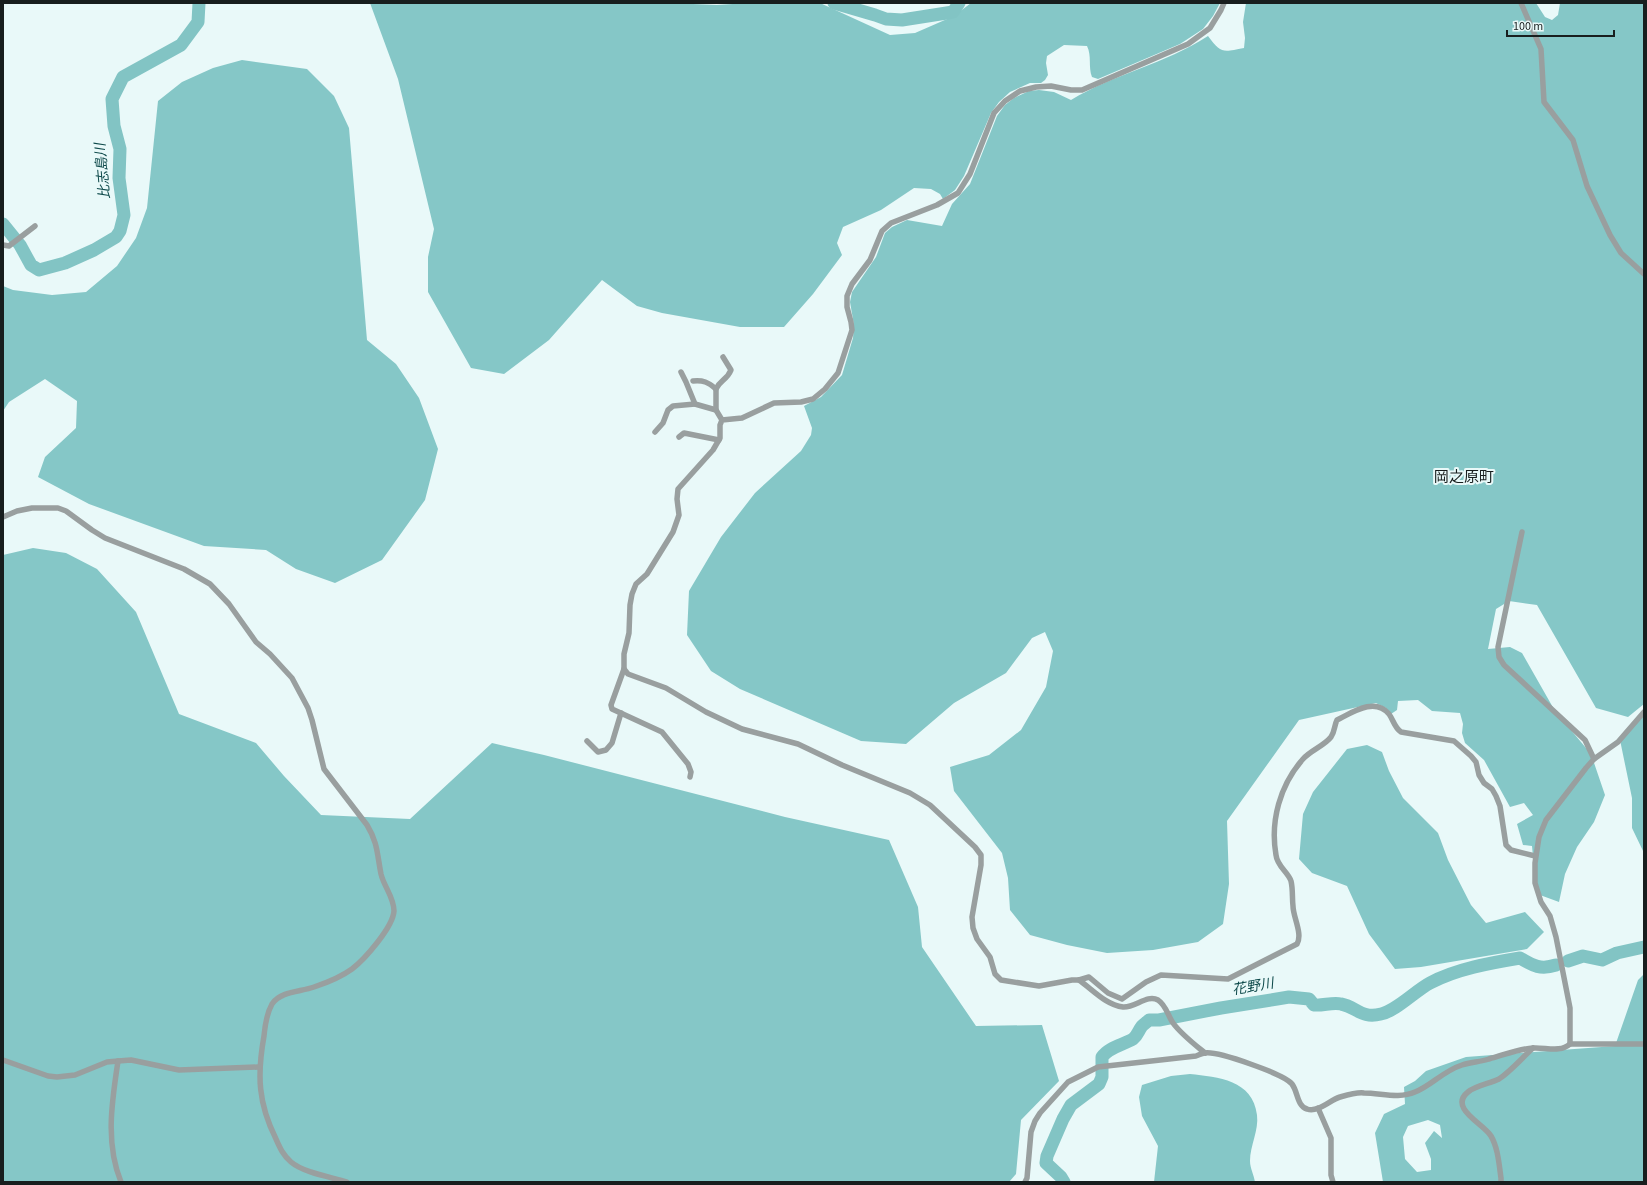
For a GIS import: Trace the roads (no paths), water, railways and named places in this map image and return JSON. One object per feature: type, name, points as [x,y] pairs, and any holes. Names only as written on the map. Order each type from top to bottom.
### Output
[{"type":"street","points":[[722,420],[742,418],[774,403],[801,402],[813,398],[824,389],[838,373],[852,330],[847,307],[847,296],[852,284],[870,260],[882,231],[891,223],[937,205],[958,193],[970,174],[994,113],[1005,101],[1020,91],[1036,87],[1051,86],[1071,90],[1082,90],[1188,44],[1210,28],[1222,10],[1224,3]]},
{"type":"street","points":[[1521,3],[1541,49],[1544,102],[1573,140],[1588,186],[1610,235],[1621,253],[1644,274]]},
{"type":"street","points":[[3,245],[9,246],[35,226]]},
{"type":"street","points":[[722,420],[716,410],[716,389],[719,383],[727,378],[731,370],[723,357]]},
{"type":"street","points":[[680,372],[695,404]]},
{"type":"street","points":[[693,381],[701,380],[710,383],[716,389]]},
{"type":"street","points":[[655,432],[663,423],[668,410],[673,406],[695,404],[716,410]]},
{"type":"street","points":[[690,777],[691,772],[688,764],[662,732],[612,709],[611,705],[624,669],[624,654],[629,633],[630,604],[634,589],[636,584],[647,574],[673,532],[678,515],[678,490],[713,450],[719,440],[720,425],[722,420]]},
{"type":"street","points":[[679,437],[684,433],[719,440]]},
{"type":"street","points":[[3,517],[17,511],[32,508],[58,508],[66,511],[105,538],[184,568],[210,584],[225,599],[256,642],[270,654],[292,678],[306,703],[312,720],[324,769],[373,834],[376,842],[381,876],[393,903],[393,918],[373,947],[351,969],[340,976],[313,988],[278,997],[272,1004],[267,1019],[259,1067],[264,1109],[270,1127],[284,1155],[292,1163],[312,1172],[348,1182]]},
{"type":"street","points":[[1522,532],[1514,564],[1514,573],[1498,647],[1499,658],[1504,665],[1585,740],[1594,760]]},
{"type":"street","points":[[624,669],[628,674],[666,688],[727,722],[749,731],[798,744],[842,765],[921,798],[975,847],[981,855],[981,865],[972,916],[973,928],[977,939],[990,957],[995,974],[1001,980],[1039,986],[1089,977],[1108,994],[1122,999],[1146,982],[1161,975],[1228,979],[1297,944],[1299,937],[1293,907],[1291,881],[1280,865],[1276,853],[1276,812],[1282,792],[1303,759],[1328,740],[1332,735],[1337,720],[1367,706],[1382,708],[1389,715],[1396,728],[1401,732],[1454,741],[1462,748],[1476,762],[1482,779],[1492,789],[1496,796],[1500,806],[1506,845],[1511,850],[1535,856]]},
{"type":"street","points":[[1570,1044],[1570,1008],[1554,929],[1550,916],[1541,902],[1535,883],[1535,856],[1539,837],[1546,820],[1586,768],[1618,742],[1644,712]]},
{"type":"street","points":[[587,741],[598,752],[606,750],[612,743],[621,713]]},
{"type":"street","points":[[1079,980],[1100,997],[1116,1005],[1132,1007],[1151,998],[1161,1003],[1173,1023],[1205,1053]]},
{"type":"street","points":[[1025,1182],[1028,1173],[1031,1132],[1040,1112],[1068,1082],[1098,1067],[1196,1056],[1205,1053],[1228,1056],[1279,1075],[1292,1084],[1301,1105],[1308,1110],[1318,1108],[1339,1097],[1363,1092],[1384,1096],[1409,1094],[1417,1091],[1455,1067],[1487,1060],[1514,1050],[1533,1048],[1562,1049],[1570,1044],[1644,1044]]},
{"type":"street","points":[[1501,1182],[1495,1145],[1491,1135],[1464,1112],[1462,1102],[1466,1094],[1473,1089],[1499,1078],[1533,1048]]},
{"type":"street","points":[[3,1060],[48,1076],[57,1077],[75,1076],[107,1062],[131,1060],[179,1070],[259,1067]]},
{"type":"street","points":[[118,1061],[112,1105],[111,1134],[113,1155],[121,1182]]},
{"type":"street","points":[[1318,1108],[1331,1138],[1331,1175],[1333,1182]]},
{"type":"waterway","name":"比志島川","points":[[3,224],[20,245],[31,265],[39,270],[65,263],[94,250],[116,237],[120,231],[124,215],[119,178],[120,149],[114,126],[112,99],[123,77],[181,45],[198,22],[199,3]]},
{"type":"waterway","name":"比志島川","points":[[834,3],[886,19],[902,20],[953,12],[959,3]]},
{"type":"waterway","name":"花野川","points":[[1568,961],[1583,956],[1602,960],[1617,953],[1644,947]]},
{"type":"waterway","name":"花野川","points":[[1064,1182],[1061,1177],[1046,1163],[1047,1156],[1063,1119],[1071,1105],[1099,1084],[1102,1077],[1102,1057],[1112,1048],[1133,1039],[1142,1026],[1149,1020],[1159,1020],[1289,997],[1309,999],[1314,1005],[1334,1003],[1346,1005],[1364,1014],[1374,1015],[1393,1009],[1430,983],[1462,970],[1485,964],[1520,958],[1541,967],[1556,965]]},
{"type":"district","name":"岡之原町","points":[[1464,477]]}]
